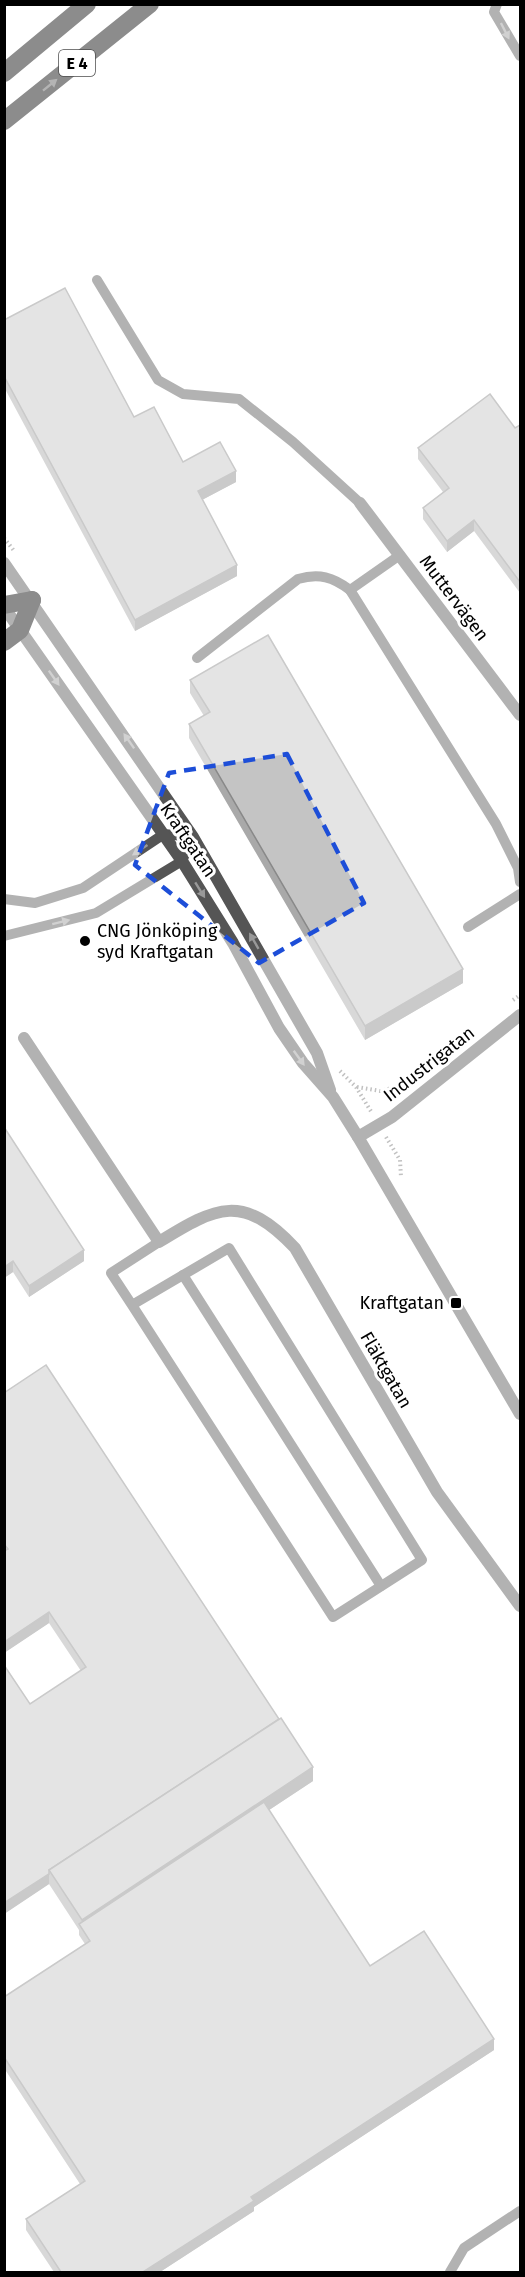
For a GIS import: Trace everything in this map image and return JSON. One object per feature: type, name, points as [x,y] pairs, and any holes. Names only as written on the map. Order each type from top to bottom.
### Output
[{"type":"highway","name":"E 4","points":[[4,73],[87,4]]},
{"type":"highway","name":"E 4","points":[[4,122],[150,4]]},
{"type":"highway","points":[[4,606],[32,600]]},
{"type":"highway","points":[[4,642],[20,630],[32,600]]},
{"type":"street","name":"Muttervägen","points":[[360,502],[520,715]]},
{"type":"street","name":"Kraftgatan","points":[[4,563],[32,600],[193,837],[318,1053],[333,1097]]},
{"type":"street","name":"Kraftgatan","points":[[4,606],[182,861],[233,943],[279,1028],[303,1063],[333,1097],[520,1414]]},
{"type":"street","name":"Industrigatan","points":[[358,1137],[392,1117],[520,1015]]},
{"type":"street","points":[[24,1038],[159,1242]]},
{"type":"street","name":"Fläktgatan","points":[[159,1242],[201,1216],[227,1209],[245,1212],[267,1222],[283,1235],[307,1267],[437,1492],[520,1605]]},
{"type":"lane","points":[[496,4],[494,12],[520,56]]},
{"type":"lane","points":[[97,280],[158,380],[183,394],[238,399],[293,442],[360,502]]},
{"type":"lane","points":[[350,590],[399,555]]},
{"type":"lane","points":[[197,658],[298,579],[315,574],[339,581],[350,590],[495,824],[517,855],[520,882]]},
{"type":"lane","points":[[4,899],[35,903],[83,888],[164,834],[193,837],[182,861],[96,913],[4,936]]},
{"type":"lane","points":[[468,927],[520,894]]},
{"type":"lane","points":[[132,1305],[229,1248],[422,1560],[333,1617],[111,1273],[159,1242]]},
{"type":"lane","points":[[183,1275],[381,1586]]},
{"type":"lane","points":[[450,2272],[464,2248],[520,2211]]},
{"type":"path","points":[[511,1002],[520,994]]},
{"type":"path","points":[[356,1087],[380,1091],[396,1087],[465,1037]]},
{"type":"highlighted area","points":[[287,754],[364,903],[259,963],[135,865],[169,773]]},
{"type":"building","points":[[65,288],[134,417],[154,407],[183,462],[220,442],[236,471],[198,491],[237,565],[135,620],[4,376],[4,320]]},
{"type":"building","points":[[490,394],[515,428],[520,425],[520,582],[474,520],[447,541],[423,508],[449,488],[418,448]]},
{"type":"building","points":[[268,635],[463,969],[365,1026],[189,724],[210,712],[190,680]]},
{"type":"building","points":[[4,1127],[84,1250],[29,1286],[13,1261],[4,1267]]},
{"type":"building","points":[[46,1365],[279,1719],[49,1870],[49,1874],[4,1903],[4,1665],[30,1704],[86,1667],[49,1612],[4,1642],[4,1551],[8,1549],[4,1544],[4,1393]]},
{"type":"building","points":[[281,1718],[313,1767],[82,1920],[49,1870]]},
{"type":"building","points":[[264,1802],[370,1966],[424,1931],[494,2039],[251,2197],[254,2201],[143,2272],[61,2272],[26,2219],[85,2181],[4,2057],[4,1997],[90,1941],[79,1924]]},
{"type":"place","name":"CNG Jönköping syd Kraftgatan","points":[[85,941]]},
{"type":"place","name":"Kraftgatan","points":[[456,1303]]}]
